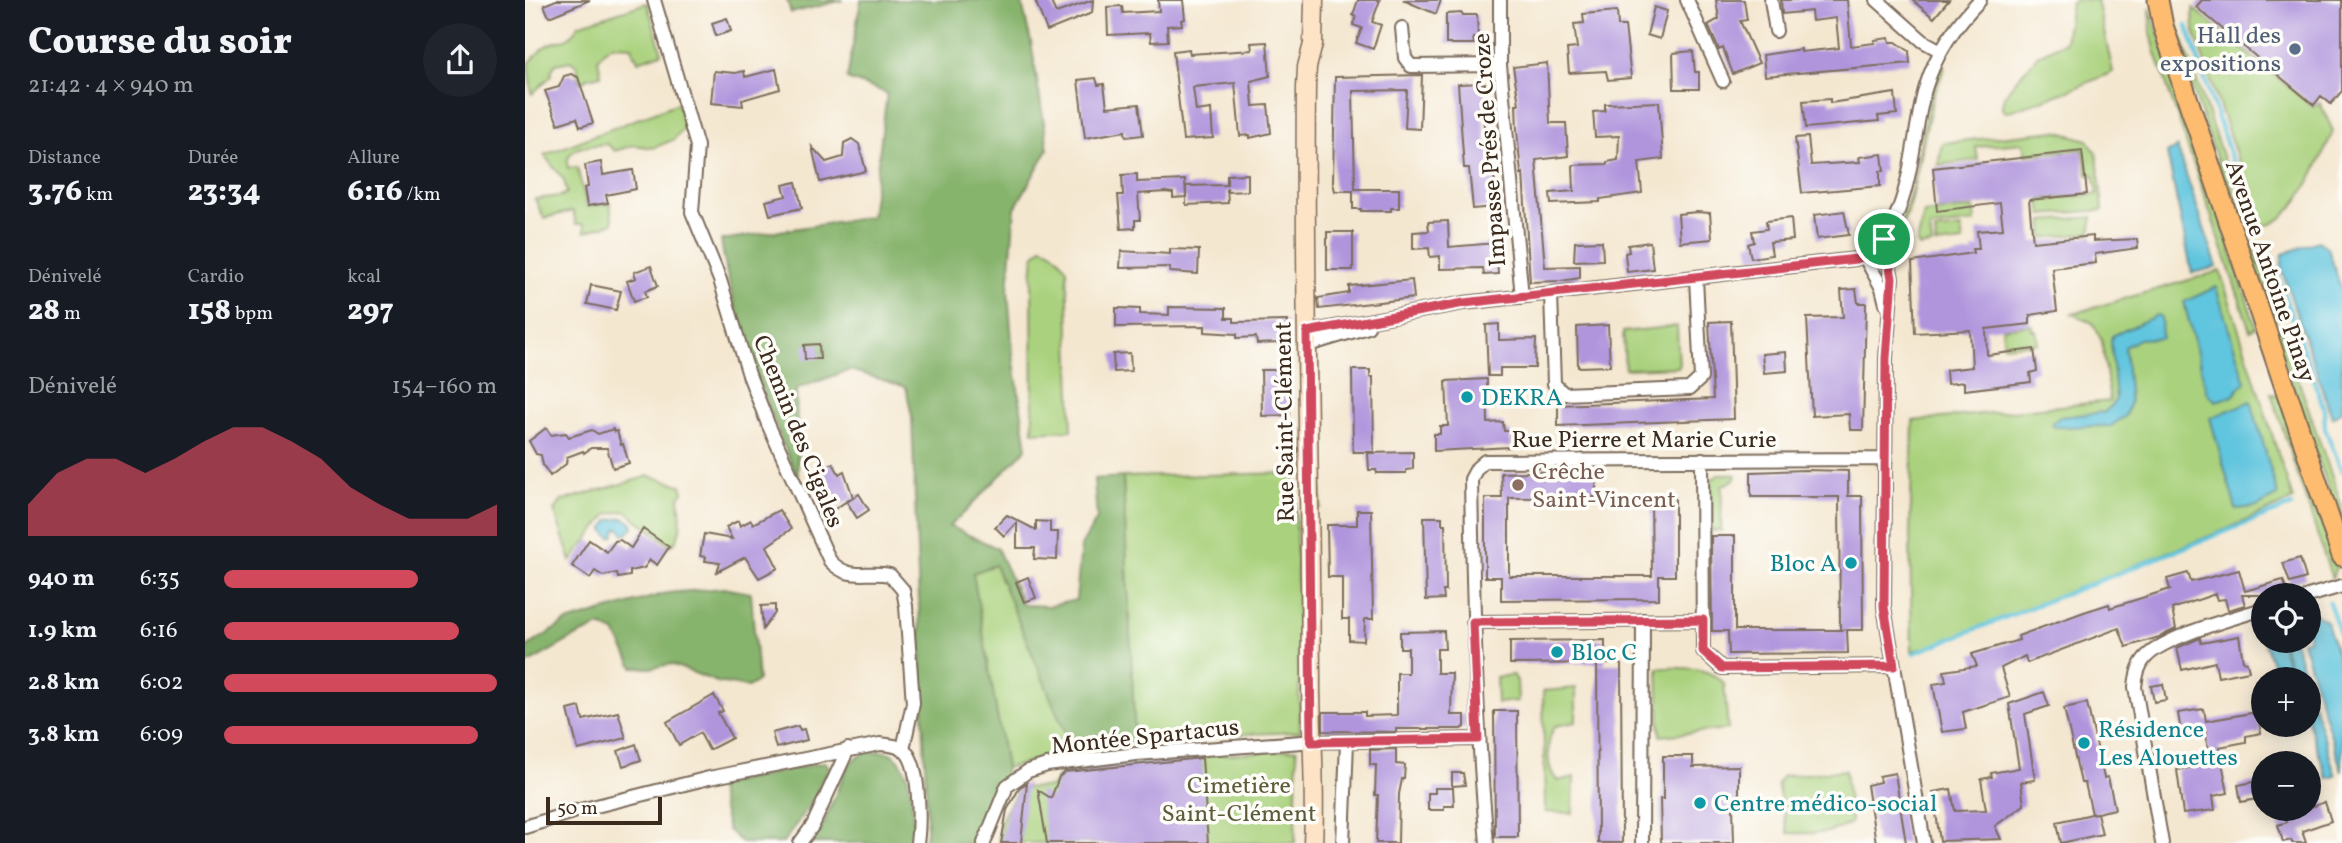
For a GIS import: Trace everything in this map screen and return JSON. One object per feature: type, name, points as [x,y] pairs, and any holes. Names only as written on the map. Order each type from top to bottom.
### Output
[{"type":"main road","name":"Rue Saint-Clément","points":[[1314,0],[1313,44],[1307,67],[1306,87],[1305,215],[1314,843]]},
{"type":"main road","name":"Avenue Antoine Pinay","points":[[2158,0],[2163,26],[2342,556]]},
{"type":"street","name":"Chemin des Cigales","points":[[654,0],[697,146],[692,212],[717,270],[749,375],[768,424],[830,561],[839,570],[851,575],[890,575],[903,590],[912,703],[903,749]]},
{"type":"street","name":"Impasse Prés de Croze","points":[[1500,0],[1500,65],[1522,298]]},
{"type":"street","points":[[1688,0],[1723,81]]},
{"type":"street","points":[[1772,0],[1776,31]]},
{"type":"street","points":[[1308,339],[1406,313],[1464,303],[1819,264],[1864,256],[1884,239],[1900,210],[1919,111],[1941,51],[1980,0]]},
{"type":"street","points":[[1879,1],[1923,41],[1941,51]]},
{"type":"street","points":[[1402,27],[1405,58],[1411,66],[1500,65]]},
{"type":"street","points":[[1884,239],[1892,278],[1888,319],[1884,607],[1924,843]]},
{"type":"street","points":[[1864,256],[1882,288],[1888,319]]},
{"type":"street","points":[[1551,294],[1553,384],[1564,394],[1689,389],[1701,378],[1696,278]]},
{"type":"street","points":[[1702,459],[1703,651],[1722,668],[1894,666]]},
{"type":"street","name":"Rue Pierre et Marie Curie","points":[[1473,622],[1471,479],[1477,467],[1485,461],[1886,459]]},
{"type":"street","points":[[2321,592],[2342,586]]},
{"type":"street","points":[[2162,843],[2135,687],[2139,667],[2144,658],[2153,651],[2222,621],[2251,613]]},
{"type":"street","points":[[1642,843],[1643,620]]},
{"type":"street","points":[[1487,843],[1478,739],[1473,622],[1703,620]]},
{"type":"street","name":"Montée Spartacus","points":[[983,843],[1007,786],[1028,772],[1047,765],[1136,754],[1311,742],[1478,739]]},
{"type":"street","points":[[1343,843],[1347,742]]},
{"type":"street","points":[[525,827],[576,811],[709,778],[880,744],[894,745],[908,754],[915,776],[919,829],[917,843]]},
{"type":"street","points":[[800,843],[813,825],[848,749]]},
{"type":"green space","points":[[787,0],[843,0],[791,13]]},
{"type":"green space","points":[[861,0],[1021,0],[1031,42],[1048,149],[1015,208],[1008,290],[1013,355],[1027,448],[949,526],[997,548],[1023,605],[1049,606],[1076,600],[1081,546],[1097,519],[1094,479],[1123,477],[1135,742],[1073,751],[995,565],[973,573],[1006,768],[1001,789],[972,843],[925,843],[927,819],[912,417],[906,387],[850,370],[796,389],[798,480],[742,332],[721,240],[871,217],[887,93],[847,79]]},
{"type":"green space","points":[[2075,0],[2097,0],[2113,72],[2006,112],[2002,109],[2003,102],[2014,83],[2038,55],[2065,42],[2071,4]]},
{"type":"green space","points":[[2167,2],[2179,29],[2245,223],[2238,220],[2174,35]]},
{"type":"green space","points":[[647,3],[662,53],[638,61],[632,46],[612,45],[598,59],[601,75],[587,78],[582,83],[577,66],[570,61],[556,64],[551,71],[552,75],[532,94],[528,64],[542,49],[567,38],[578,25]]},
{"type":"green space","points":[[2150,8],[2256,327],[2250,330],[2155,50]]},
{"type":"green space","points":[[2193,8],[2313,107],[2320,103],[2333,131],[2305,189],[2295,204],[2272,224],[2260,225],[2194,31]]},
{"type":"green space","points":[[1942,65],[1945,67],[1933,97],[1908,212],[1901,227],[1899,226],[1912,186],[1928,105]]},
{"type":"green space","points":[[678,103],[685,127],[673,140],[653,148],[634,145],[615,151],[607,144],[586,146],[570,154],[568,168],[577,167],[587,207],[610,203],[613,223],[585,232],[584,224],[576,224],[573,211],[544,218],[535,199],[567,193],[564,180],[544,155]]},
{"type":"green space","points":[[2056,131],[2088,140],[2097,154],[2103,210],[2042,215],[2040,200],[2098,194],[2094,175],[2088,175],[2083,149],[2025,155],[2023,143],[1976,147],[1978,160],[1938,165],[1942,143]]},
{"type":"green space","points":[[1974,208],[1975,222],[1930,228],[1932,245],[1919,247],[1917,243],[1924,213]]},
{"type":"green space","points":[[2093,217],[2090,233],[2043,238],[2043,221]]},
{"type":"green space","points":[[1961,228],[1963,242],[1936,245],[1935,231]]},
{"type":"green space","points":[[1042,247],[1057,255],[1067,269],[1072,430],[1033,432],[1032,277],[1034,256]]},
{"type":"green space","points":[[2253,247],[2278,319],[2272,322],[2249,253]]},
{"type":"green space","points":[[2220,271],[2293,500],[2227,529],[1912,651],[1910,534],[1913,421],[2110,401],[2102,341],[2093,323],[2072,314]]},
{"type":"green space","points":[[2032,325],[2032,330],[2036,330],[2038,343],[2004,346],[2002,328]]},
{"type":"green space","points":[[1677,326],[1679,367],[1625,369],[1623,332]]},
{"type":"green space","points":[[2274,330],[2281,330],[2342,506],[2342,528]]},
{"type":"green space","points":[[1316,393],[1320,397],[1321,508],[1317,508]]},
{"type":"green space","points":[[2271,393],[2279,396],[2333,556],[2336,567],[2332,579]]},
{"type":"green space","points":[[1295,473],[1300,732],[1152,738],[1135,742],[1123,477]]},
{"type":"green space","points":[[1720,474],[1736,475],[1735,479],[1722,486],[1721,531],[1712,531],[1711,480]]},
{"type":"green space","points":[[649,476],[681,485],[683,492],[679,497],[680,529],[671,546],[626,511],[608,514],[571,561],[554,510],[562,501]]},
{"type":"green space","points":[[995,565],[1073,751],[1006,768],[972,573]]},
{"type":"green space","points":[[724,588],[751,593],[758,681],[748,687],[717,682],[671,664],[651,668],[633,667],[615,632],[599,626],[525,665],[525,648],[566,622],[667,593]]},
{"type":"green space","points":[[1658,668],[1701,670],[1724,683],[1728,729],[1660,736]]},
{"type":"green space","points":[[1513,675],[1517,681],[1518,701],[1497,703],[1496,677]]},
{"type":"green space","points":[[1576,688],[1576,722],[1555,726],[1548,754],[1551,770],[1558,781],[1574,777],[1573,813],[1545,812],[1543,691]]},
{"type":"green space","name":"Cimetière Saint-Clément","points":[[1297,749],[1295,843],[999,843],[1001,820],[1019,788],[1051,787],[1062,770]]},
{"type":"green space","points":[[867,752],[890,753],[904,768],[913,807],[914,843],[809,843],[824,823],[844,774],[853,760]]},
{"type":"green space","points":[[825,762],[829,767],[815,797],[783,843],[742,843],[728,830],[717,786]]},
{"type":"green space","points":[[1845,770],[1851,822],[1829,832],[1788,833],[1777,784],[1783,776]]},
{"type":"water","points":[[2177,147],[2217,267],[2192,273],[2167,153]]},
{"type":"water","points":[[2318,241],[2328,248],[2342,291],[2342,411],[2332,417],[2281,268],[2283,254]]},
{"type":"water","points":[[2216,287],[2245,382],[2233,396],[2216,401],[2207,393],[2184,302]]},
{"type":"water","points":[[2157,315],[2161,317],[2162,338],[2139,339],[2125,347],[2130,402],[2125,416],[2111,426],[2054,427],[2052,423],[2060,417],[2105,412],[2116,400],[2112,336]]},
{"type":"water","points":[[2251,401],[2278,495],[2257,507],[2236,509],[2210,418]]},
{"type":"water","points":[[624,518],[632,523],[633,527],[627,534],[620,528],[610,537],[604,531],[610,520]]},
{"type":"water","points":[[2321,618],[2327,622],[2342,672],[2342,772],[2321,703],[2321,667],[2310,667],[2306,653],[2321,653]]},
{"type":"water","points":[[2268,653],[2284,653],[2288,667],[2274,667]]},
{"type":"water","points":[[2286,653],[2298,653],[2302,667],[2290,667]]},
{"type":"water","points":[[2321,728],[2336,776],[2327,778],[2321,751],[2318,751],[2313,737],[2321,737]]},
{"type":"building","points":[[556,0],[590,0],[549,17],[544,5]]},
{"type":"building","points":[[1035,0],[1050,0],[1056,13],[1093,0],[1092,13],[1047,31]]},
{"type":"building","points":[[1158,0],[1183,0],[1185,19],[1181,20],[1182,25],[1167,26],[1168,41],[1151,42],[1150,33],[1108,35],[1107,7],[1122,6],[1123,13],[1159,11]]},
{"type":"building","points":[[1358,0],[1380,0],[1372,22],[1381,25],[1373,49],[1356,43],[1362,28],[1353,25]]},
{"type":"building","points":[[1403,0],[1441,0],[1436,14]]},
{"type":"building","points":[[1716,0],[1744,0],[1747,20],[1740,21],[1759,63],[1733,74],[1723,48],[1719,50],[1708,25],[1719,19]]},
{"type":"building","points":[[1781,0],[1847,0],[1851,46],[1889,38],[1890,42],[1896,42],[1909,51],[1910,63],[1765,76],[1763,55],[1801,49],[1801,52],[1839,48],[1836,18],[1812,21],[1811,11],[1782,14]]},
{"type":"building","points":[[1912,0],[1949,0],[1934,18]]},
{"type":"building","name":"Hall des expositions","points":[[2202,0],[2342,0],[2342,91],[2331,104],[2321,96],[2314,105],[2196,7]]},
{"type":"building","points":[[1654,7],[1667,11],[1660,39],[1647,35]]},
{"type":"building","points":[[1617,11],[1618,26],[1625,26],[1631,78],[1608,80],[1606,71],[1569,73],[1567,49],[1577,48],[1574,24],[1584,23],[1583,14]]},
{"type":"building","points":[[1446,14],[1477,15],[1478,38],[1473,38],[1474,44],[1446,44]]},
{"type":"building","points":[[727,18],[731,31],[716,36],[712,23]]},
{"type":"building","points":[[1267,42],[1270,76],[1251,81],[1253,106],[1268,105],[1271,133],[1250,138],[1250,135],[1240,136],[1235,83],[1193,87],[1196,111],[1211,109],[1213,138],[1183,140],[1173,51],[1189,49],[1190,54],[1252,50],[1251,43]]},
{"type":"building","points":[[1693,51],[1695,72],[1699,72],[1699,89],[1674,89],[1673,53]]},
{"type":"building","points":[[1547,63],[1550,123],[1566,123],[1568,156],[1536,160],[1545,267],[1580,266],[1580,278],[1530,282],[1523,173],[1521,174],[1517,131],[1516,104],[1519,104],[1513,67]]},
{"type":"building","points":[[776,69],[780,89],[742,100],[743,106],[711,103],[714,71],[744,71],[745,77]]},
{"type":"building","points":[[571,74],[578,77],[593,123],[580,127],[577,118],[558,124],[545,91],[559,87],[564,76]]},
{"type":"building","points":[[1422,75],[1420,129],[1405,128],[1407,90],[1353,91],[1355,189],[1399,189],[1399,208],[1391,208],[1391,211],[1353,209],[1353,191],[1335,191],[1333,183],[1335,77]]},
{"type":"building","points":[[1096,78],[1098,85],[1104,84],[1107,107],[1139,104],[1143,135],[1126,137],[1125,131],[1085,138],[1078,80]]},
{"type":"building","points":[[1485,83],[1486,117],[1483,117],[1486,144],[1489,144],[1491,165],[1493,164],[1496,196],[1492,196],[1494,207],[1473,209],[1469,168],[1464,168],[1458,84]]},
{"type":"building","points":[[1895,93],[1897,114],[1878,116],[1879,121],[1806,128],[1803,101],[1830,99],[1830,103]]},
{"type":"building","points":[[1659,102],[1663,159],[1639,162],[1642,193],[1600,199],[1600,202],[1551,204],[1550,193],[1574,191],[1573,165],[1607,164],[1618,160],[1619,136],[1595,137],[1593,112],[1605,111],[1605,104]]},
{"type":"building","points":[[1808,137],[1811,165],[1860,162],[1859,157],[1882,154],[1884,171],[1880,171],[1880,186],[1802,193],[1795,138]]},
{"type":"building","points":[[852,139],[859,144],[866,171],[820,182],[812,147],[826,162],[843,157],[844,143]]},
{"type":"building","points":[[2082,151],[2087,194],[2029,200],[2033,242],[2093,236],[2093,241],[2137,239],[2138,248],[2095,254],[2096,263],[2052,268],[2057,311],[2030,315],[2030,324],[1986,329],[1987,355],[2034,349],[2037,371],[2030,373],[2031,382],[1964,390],[1964,382],[1947,384],[1946,370],[1972,367],[1970,330],[1915,333],[1912,262],[1973,253],[1972,249],[1979,249],[1977,231],[2003,229],[2000,203],[1937,211],[1933,168]]},
{"type":"building","points":[[601,162],[603,175],[633,170],[636,189],[606,195],[608,203],[587,206],[584,188],[588,187],[585,165]]},
{"type":"building","points":[[1137,174],[1137,182],[1185,180],[1186,197],[1173,198],[1173,193],[1165,192],[1138,194],[1140,220],[1135,220],[1135,228],[1121,229],[1118,195],[1123,195],[1122,175]]},
{"type":"building","points":[[1248,174],[1248,191],[1227,192],[1228,203],[1186,205],[1186,186],[1227,185],[1227,175]]},
{"type":"building","points":[[796,182],[802,208],[770,215],[766,201],[786,196],[783,185]]},
{"type":"building","points":[[1844,211],[1849,235],[1817,239],[1814,215]]},
{"type":"building","points":[[1710,213],[1712,239],[1680,242],[1678,214]]},
{"type":"building","points":[[1791,218],[1793,240],[1770,242],[1772,255],[1751,258],[1748,244],[1754,242],[1752,231],[1767,229],[1766,221]]},
{"type":"building","points":[[1448,221],[1449,247],[1496,243],[1498,274],[1484,275],[1483,268],[1440,269],[1440,256],[1430,257],[1429,248],[1413,249],[1413,232],[1429,231],[1428,222]]},
{"type":"building","points":[[1327,232],[1353,232],[1353,270],[1327,270]]},
{"type":"building","points":[[1602,241],[1603,260],[1574,261],[1575,242]]},
{"type":"building","points":[[1650,242],[1653,269],[1627,272],[1625,253],[1629,252],[1628,245]]},
{"type":"building","points":[[1170,249],[1199,250],[1198,274],[1170,272],[1170,267],[1120,268],[1121,251],[1170,254]]},
{"type":"building","points":[[651,266],[658,286],[645,291],[647,297],[634,301],[627,281],[636,278],[634,272]]},
{"type":"building","points":[[1412,280],[1414,298],[1319,309],[1318,298],[1349,293],[1349,286]]},
{"type":"building","points":[[591,285],[621,291],[616,310],[587,304]]},
{"type":"building","points":[[1856,289],[1858,303],[1866,303],[1863,430],[1850,430],[1849,414],[1812,416],[1807,318],[1843,317],[1841,290]]},
{"type":"building","points":[[1169,307],[1226,308],[1226,318],[1234,318],[1234,322],[1287,321],[1288,335],[1279,336],[1279,343],[1257,344],[1256,337],[1237,338],[1237,334],[1205,332],[1205,326],[1116,327],[1116,308],[1140,309],[1140,314],[1169,315]]},
{"type":"building","points":[[1731,321],[1734,419],[1558,426],[1558,405],[1713,399],[1709,322]]},
{"type":"building","points":[[1499,324],[1499,340],[1536,339],[1535,368],[1500,368],[1500,376],[1488,376],[1486,325]]},
{"type":"building","points":[[1608,325],[1610,366],[1578,367],[1577,327]]},
{"type":"building","points":[[819,344],[820,359],[805,359],[804,345]]},
{"type":"building","points":[[1786,352],[1787,371],[1764,373],[1762,354]]},
{"type":"building","points":[[1130,353],[1131,371],[1114,372],[1113,354]]},
{"type":"building","points":[[1261,370],[1289,370],[1290,415],[1262,416]]},
{"type":"building","points":[[1352,370],[1370,370],[1370,377],[1373,377],[1374,452],[1353,452]]},
{"type":"building","points":[[1487,379],[1488,423],[1503,422],[1504,431],[1510,431],[1511,447],[1434,451],[1434,434],[1440,434],[1440,426],[1448,426],[1446,381]]},
{"type":"building","points":[[546,428],[551,435],[566,433],[569,437],[592,430],[598,434],[613,429],[614,432],[617,431],[629,463],[613,468],[607,448],[591,448],[584,453],[583,451],[567,457],[566,464],[550,476],[543,465],[541,455],[536,454],[529,441]]},
{"type":"building","points":[[1413,452],[1413,469],[1406,470],[1406,473],[1377,473],[1376,470],[1369,470],[1368,453]]},
{"type":"building","points":[[833,463],[839,474],[844,471],[853,497],[833,510],[823,495],[817,476],[825,473],[822,468]]},
{"type":"building","points":[[1848,471],[1848,496],[1862,496],[1863,630],[1847,630],[1848,653],[1729,654],[1728,631],[1712,631],[1711,536],[1735,536],[1735,630],[1840,630],[1839,497],[1751,497],[1751,472]]},
{"type":"building","points":[[1501,473],[1596,473],[1596,497],[1509,498],[1509,576],[1652,576],[1651,497],[1675,497],[1675,576],[1659,576],[1659,599],[1501,600],[1501,577],[1485,577],[1485,498],[1502,498]]},
{"type":"building","points":[[859,494],[869,510],[857,518],[847,502]]},
{"type":"building","points":[[779,510],[791,529],[767,546],[778,568],[759,578],[745,557],[717,572],[720,563],[705,561],[706,557],[700,556],[704,534],[732,539],[726,527],[738,521],[740,526],[751,520],[753,524]]},
{"type":"building","points":[[1357,510],[1371,510],[1373,619],[1365,619],[1364,641],[1349,640],[1349,619],[1342,619],[1342,577],[1328,577],[1327,525],[1357,525]]},
{"type":"building","points":[[1007,515],[1036,530],[1036,521],[1050,522],[1050,532],[1058,532],[1057,560],[1034,559],[1035,548],[1017,548],[1017,522],[1004,536],[995,527]]},
{"type":"building","points":[[1424,517],[1442,517],[1442,524],[1445,524],[1444,599],[1426,600]]},
{"type":"building","points":[[643,529],[669,547],[657,565],[650,560],[644,568],[630,571],[630,576],[618,578],[617,573],[603,576],[595,571],[590,578],[572,566],[589,540],[607,552],[615,541],[620,540],[631,548]]},
{"type":"building","points":[[2300,558],[2306,578],[2290,583],[2283,563]]},
{"type":"building","points":[[2239,570],[2245,591],[2251,589],[2251,595],[2242,595],[2245,605],[2228,610],[2225,599],[2217,600],[2215,594],[2172,609],[2176,629],[2126,647],[2119,628],[2027,663],[2025,656],[2001,668],[2010,697],[1963,712],[1966,729],[1942,732],[1933,684],[1946,682],[1944,671],[1977,666],[1972,654],[2019,640],[2018,636],[2084,612],[2109,604],[2110,608],[2170,589],[2167,579],[2188,573],[2191,582]]},
{"type":"building","points":[[1028,577],[1036,598],[1024,602],[1016,582]]},
{"type":"building","points":[[775,605],[775,613],[763,629],[761,606]]},
{"type":"building","points":[[1444,631],[1445,649],[1437,649],[1437,673],[1452,673],[1451,715],[1465,715],[1465,727],[1396,729],[1396,732],[1323,731],[1323,712],[1365,712],[1365,716],[1397,715],[1397,673],[1408,673],[1408,648],[1400,648],[1400,632]]},
{"type":"building","points":[[2239,636],[2243,661],[2247,662],[2249,671],[2218,677],[2215,662],[2182,670],[2177,648],[2200,638],[2201,643]]},
{"type":"building","name":"Bloc C","points":[[1605,640],[1605,663],[1510,664],[1510,641]]},
{"type":"building","points":[[1597,664],[1621,664],[1622,843],[1598,843]]},
{"type":"building","points":[[2163,684],[2166,700],[2154,702],[2151,686]]},
{"type":"building","points":[[2044,692],[2049,706],[2025,714],[2035,780],[2021,782],[2024,805],[1995,826],[2001,839],[1940,841],[1933,792],[1951,789],[1955,811],[1986,810],[1981,779],[1992,777],[1991,773],[2019,768],[2009,704]]},
{"type":"building","points":[[714,695],[723,711],[718,713],[732,738],[709,750],[700,733],[679,745],[667,722]]},
{"type":"building","name":"Résidence Les Alouettes","points":[[2087,703],[2104,778],[2108,777],[2115,809],[2097,813],[2102,834],[2061,843],[2057,822],[2092,814],[2085,783],[2081,783],[2064,708]]},
{"type":"building","points":[[580,707],[583,720],[618,712],[626,738],[578,750],[568,710]]},
{"type":"building","points":[[2204,709],[2206,721],[2251,713],[2251,735],[2246,736],[2246,742],[2219,747],[2228,793],[2213,796],[2215,810],[2183,814],[2177,770],[2196,767],[2195,761],[2209,758],[2205,728],[2181,732],[2178,713]]},
{"type":"building","points":[[1494,711],[1517,711],[1518,837],[1495,837]]},
{"type":"building","points":[[798,726],[800,730],[804,729],[807,740],[776,748],[772,733]]},
{"type":"building","points":[[636,744],[641,760],[623,766],[618,751]]},
{"type":"building","points":[[1396,749],[1396,764],[1405,765],[1399,794],[1398,843],[1376,843],[1378,795],[1375,795],[1376,765],[1370,765],[1370,750]]},
{"type":"building","name":"Centre médico-social","points":[[1663,756],[1693,756],[1693,767],[1739,766],[1739,807],[1733,807],[1734,843],[1661,843]]},
{"type":"building","points":[[1202,758],[1208,843],[1047,843],[1038,790],[1051,798],[1059,777],[1065,772]]},
{"type":"building","points":[[1452,773],[1463,773],[1465,785],[1452,786]]},
{"type":"building","points":[[1895,773],[1906,843],[1876,843],[1867,785],[1880,782],[1879,776]]},
{"type":"building","points":[[1027,783],[1021,843],[1001,843],[1007,810],[1020,787]]},
{"type":"building","points":[[2251,783],[2251,800],[2241,802],[2238,785]]},
{"type":"building","points":[[1435,788],[1453,788],[1454,806],[1444,806],[1444,810],[1428,810],[1428,793],[1435,793]]},
{"type":"building","points":[[2325,802],[2331,821],[2302,831],[2306,843],[2292,843],[2291,840],[2283,842],[2278,825],[2287,821],[2321,821],[2321,803]]},
{"type":"waterway","points":[[2187,26],[2252,220]]},
{"type":"waterway","points":[[2267,246],[2324,409],[2325,428],[2342,472]]},
{"type":"waterway","points":[[1914,653],[2291,506]]},
{"type":"waterway","points":[[2329,602],[2342,640]]},
{"type":"place","name":"Hall des expositions","points":[[2295,49]]},
{"type":"place","name":"DEKRA","points":[[1467,397]]},
{"type":"place","name":"Crêche Saint-Vincent","points":[[1518,485]]},
{"type":"place","name":"Bloc A","points":[[1851,563]]},
{"type":"place","name":"Bloc C","points":[[1557,652]]},
{"type":"place","name":"Résidence Les Alouettes","points":[[2084,743]]},
{"type":"place","name":"Centre médico-social","points":[[1700,803]]},
{"type":"route","points":[[1884,239],[1892,278],[1886,358],[1884,607],[1894,666],[1722,668],[1703,651],[1703,620],[1473,622],[1478,739],[1311,742],[1310,419],[1307,332],[1464,303],[1856,259],[1864,256],[1884,239]]}]
